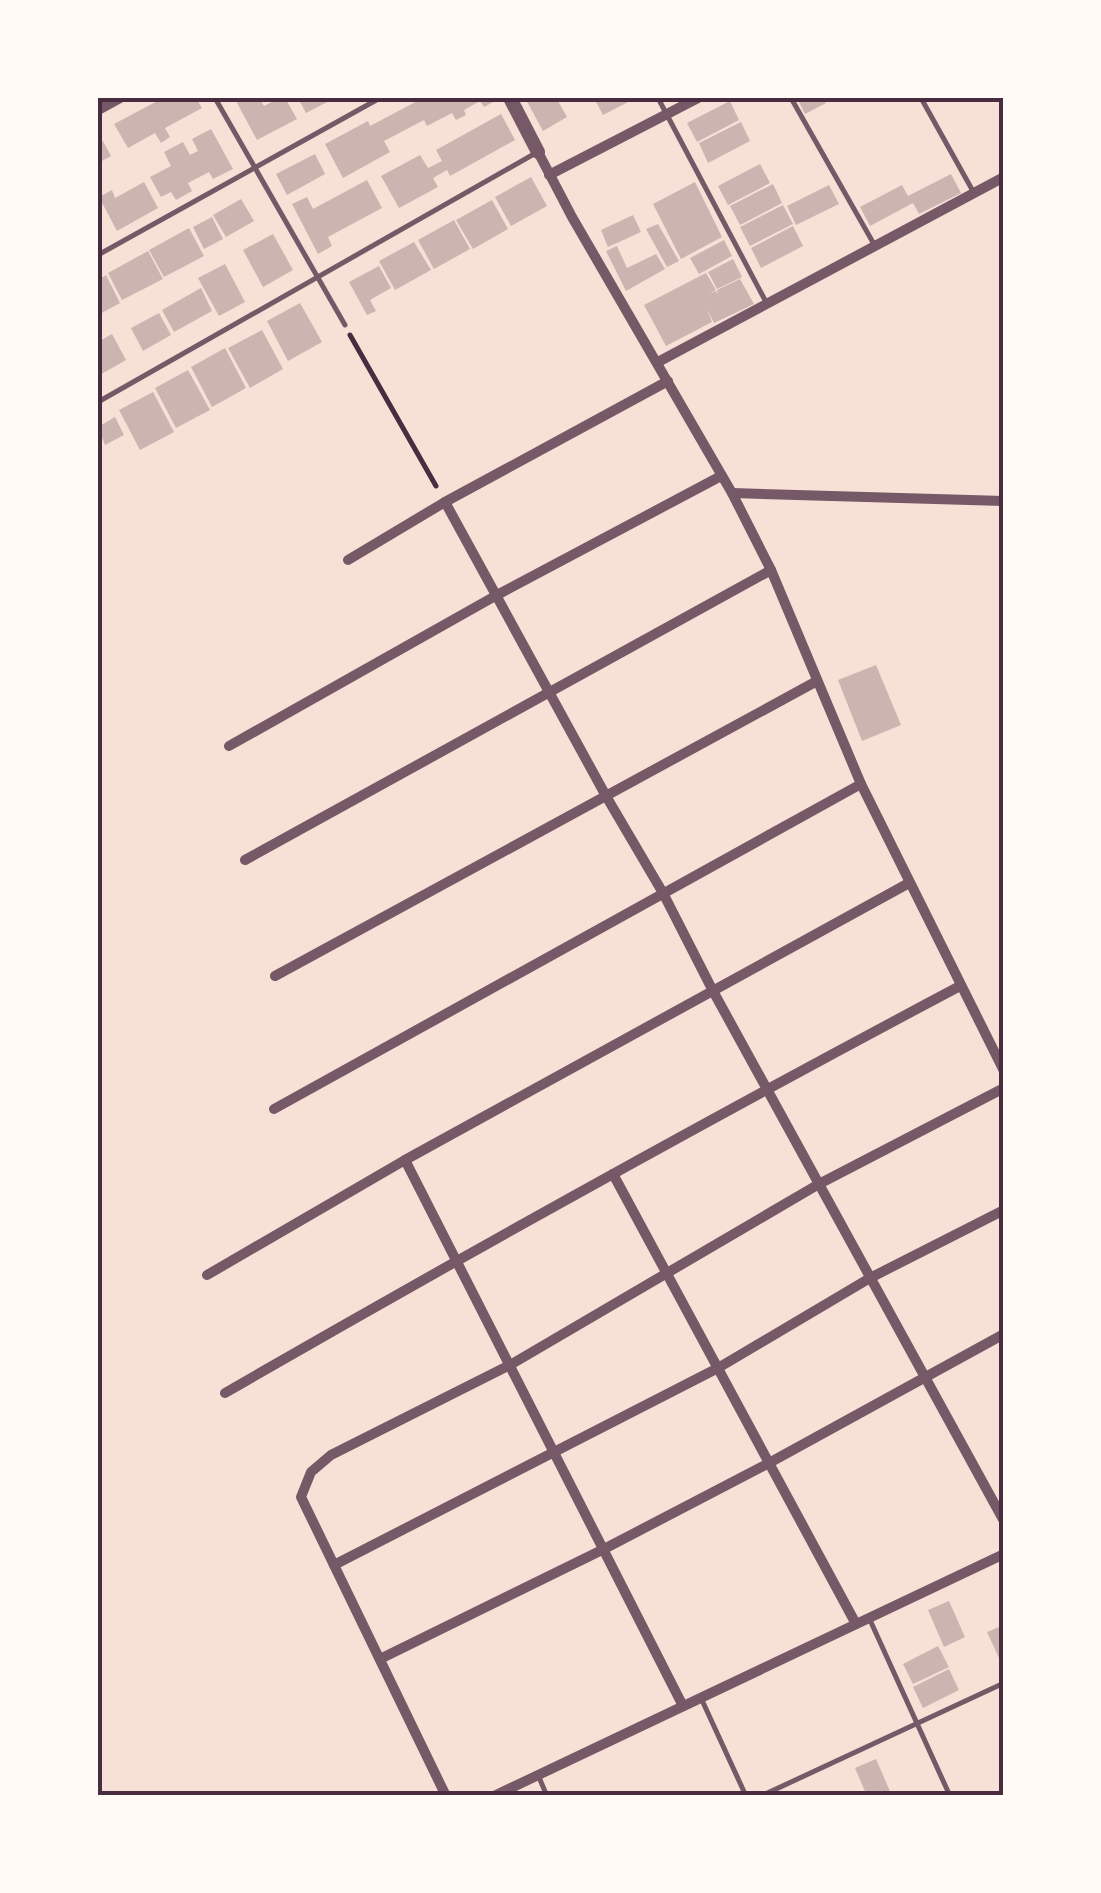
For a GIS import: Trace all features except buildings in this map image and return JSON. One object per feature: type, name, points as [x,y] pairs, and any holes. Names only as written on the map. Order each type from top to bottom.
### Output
[{"type":"street","points":[[98,110],[120,98]]},
{"type":"street","points":[[510,98],[572,217],[658,362],[772,570],[862,784],[960,986],[997,1047],[1004,1071]]},
{"type":"street","points":[[549,175],[698,98]]},
{"type":"street","points":[[658,362],[1004,178]]},
{"type":"street","points":[[348,560],[668,381]]},
{"type":"street","points":[[229,746],[497,595],[722,476]]},
{"type":"street","points":[[732,494],[1004,501]]},
{"type":"street","points":[[446,502],[1004,1521]]},
{"type":"street","points":[[246,860],[772,570]]},
{"type":"street","points":[[275,976],[817,681]]},
{"type":"street","points":[[274,1109],[862,784]]},
{"type":"street","points":[[207,1275],[405,1160],[909,882]]},
{"type":"street","points":[[225,1392],[456,1260],[960,986]]},
{"type":"street","points":[[446,1796],[301,1497],[311,1472],[331,1454],[510,1365],[819,1184],[1004,1088]]},
{"type":"street","points":[[405,1160],[684,1706]]},
{"type":"street","points":[[612,1174],[856,1624]]},
{"type":"street","points":[[334,1565],[718,1368],[870,1278],[1004,1210]]},
{"type":"street","points":[[380,1659],[604,1549],[1004,1334]]},
{"type":"street","points":[[494,1796],[1004,1554]]},
{"type":"lane","points":[[215,98],[344,324]]},
{"type":"lane","points":[[98,254],[380,98]]},
{"type":"lane","points":[[658,98],[766,302]]},
{"type":"lane","points":[[791,98],[874,246]]},
{"type":"lane","points":[[921,98],[974,193]]},
{"type":"lane","points":[[98,402],[538,152]]},
{"type":"lane","points":[[869,1618],[950,1796]]},
{"type":"lane","points":[[761,1796],[1004,1683]]},
{"type":"lane","points":[[700,1698],[746,1796]]},
{"type":"lane","points":[[538,1774],[547,1796]]},
{"type":"path","points":[[344,324],[446,502]]}]
